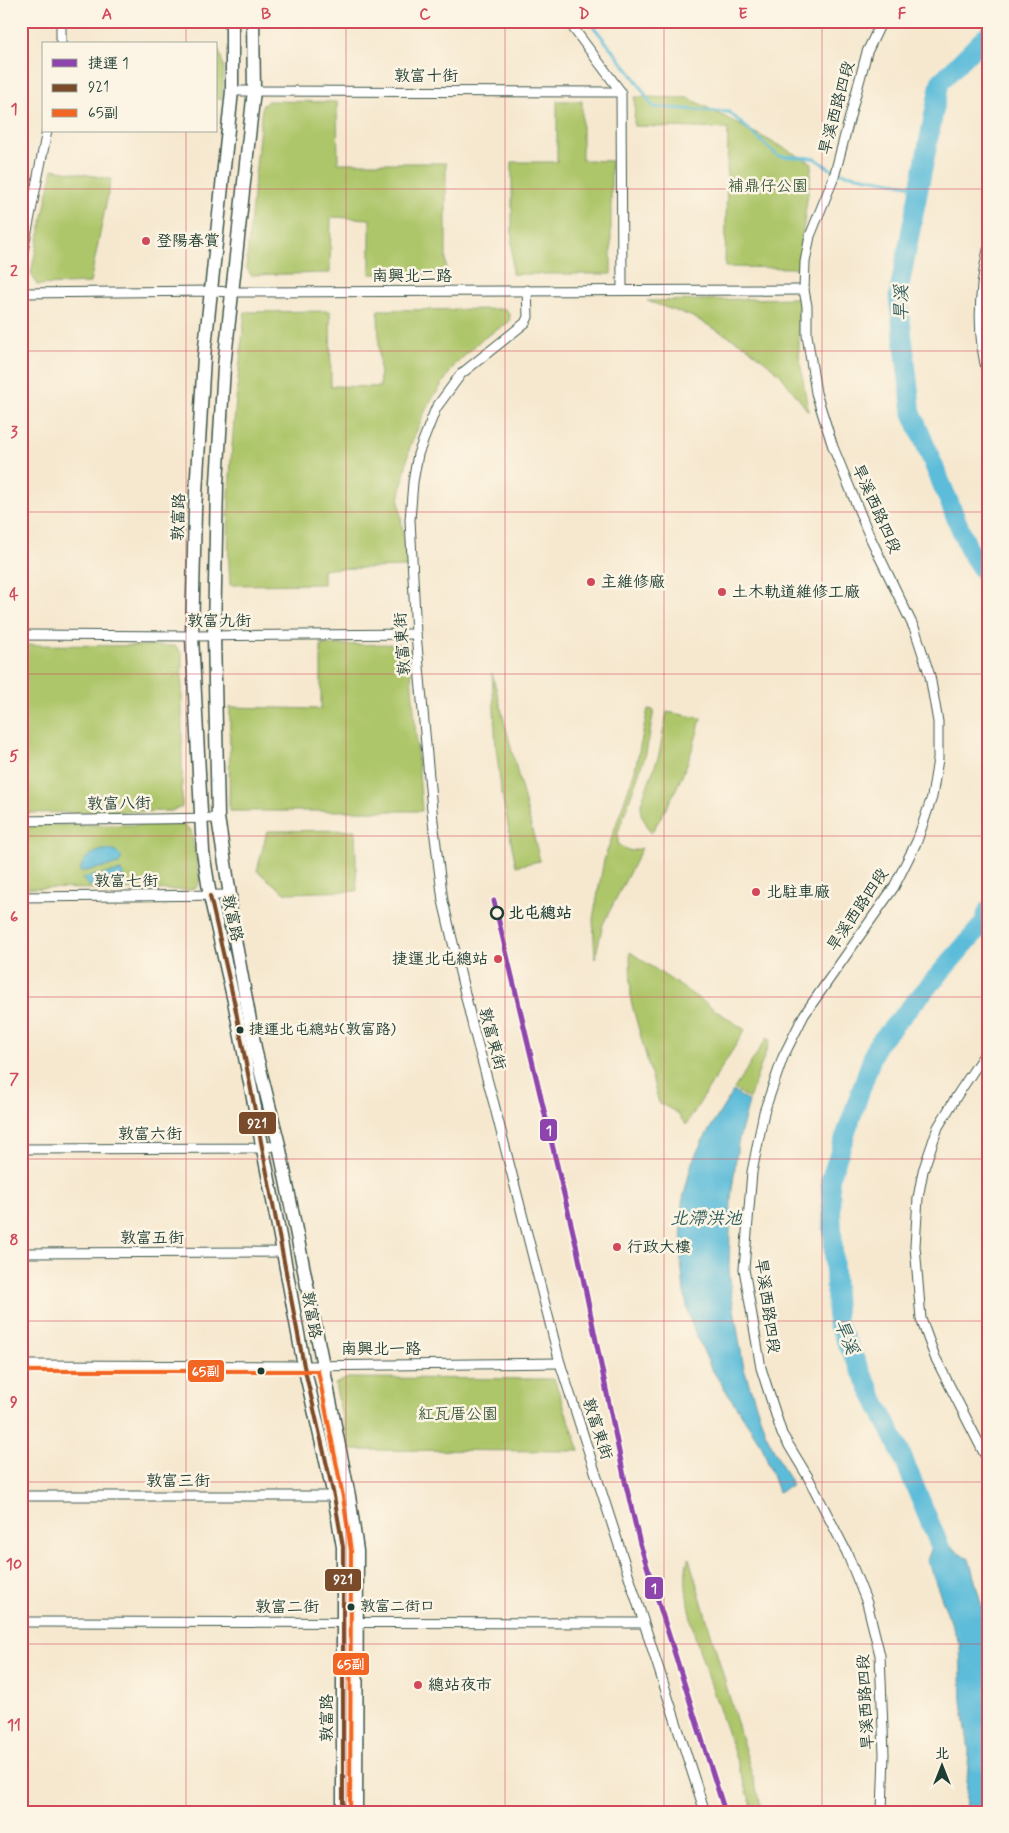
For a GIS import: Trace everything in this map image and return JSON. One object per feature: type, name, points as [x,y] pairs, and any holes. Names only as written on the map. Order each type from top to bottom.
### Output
[{"type":"street","points":[[61,21],[61,42]]},
{"type":"street","name":"敦富路","points":[[232,21],[232,90],[204,357],[195,510],[192,636],[203,852],[210,896],[235,1010],[304,1366],[334,1496],[343,1547],[350,1622],[356,1812]]},
{"type":"street","name":"敦富路","points":[[252,21],[254,90],[231,292],[217,483],[214,636],[218,818],[230,895],[231,918],[256,1053],[278,1145],[323,1365],[349,1496],[357,1551],[350,1622],[343,1812]]},
{"type":"street","points":[[568,21],[620,92],[622,289]]},
{"type":"street","name":"旱溪西路四段","points":[[882,21],[867,52],[834,177],[810,236],[805,262],[804,290],[807,306],[807,335],[816,393],[833,447],[869,535],[914,630],[930,676],[938,722],[938,759],[932,797],[917,841],[894,887],[804,1015],[783,1058],[764,1112],[752,1172],[744,1269],[761,1368],[782,1434],[808,1477],[847,1553],[867,1603],[880,1655],[884,1754],[882,1812]]},
{"type":"street","name":"敦富十街","points":[[232,90],[620,92]]},
{"type":"street","points":[[21,261],[46,132]]},
{"type":"street","points":[[988,250],[983,271],[980,328],[982,355],[988,375]]},
{"type":"street","name":"南興北二路","points":[[21,293],[212,290],[231,292],[622,289],[804,290]]},
{"type":"street","name":"敦富東街","points":[[527,290],[528,317],[525,323],[461,374],[436,408],[418,454],[413,482],[410,520],[416,634],[433,821],[443,900],[473,1027],[560,1362],[705,1812]]},
{"type":"street","name":"敦富九街","points":[[21,635],[416,634]]},
{"type":"street","name":"敦富八街","points":[[21,821],[218,818]]},
{"type":"street","name":"敦富七街","points":[[21,897],[230,895]]},
{"type":"street","points":[[988,1049],[938,1127],[922,1171],[915,1246],[921,1319],[935,1357],[988,1461]]},
{"type":"street","name":"敦富六街","points":[[21,1149],[262,1148],[278,1145]]},
{"type":"street","name":"敦富五街","points":[[21,1254],[283,1252]]},
{"type":"street","name":"南興北一路","points":[[21,1365],[304,1366],[560,1362]]},
{"type":"street","name":"敦富三街","points":[[21,1496],[334,1496]]},
{"type":"street","name":"敦富二街","points":[[21,1622],[643,1623]]},
{"type":"green space","points":[[218,50],[224,68],[222,99],[218,99]]},
{"type":"green space","name":"補鼎仔公園","points":[[635,97],[689,98],[812,163],[798,268],[725,267],[728,129],[634,126]]},
{"type":"green space","points":[[268,101],[337,102],[338,163],[446,163],[446,274],[370,274],[370,219],[331,217],[330,273],[251,275],[246,267],[262,106]]},
{"type":"green space","points":[[557,101],[582,101],[582,160],[611,161],[611,274],[512,274],[512,162],[557,162]]},
{"type":"green space","points":[[53,169],[111,179],[90,283],[37,285],[31,273]]},
{"type":"green space","points":[[799,298],[799,354],[808,411],[779,373],[746,346],[693,317],[647,301]]},
{"type":"green space","points":[[506,309],[510,316],[509,322],[481,340],[454,366],[427,407],[410,446],[399,500],[407,567],[323,569],[323,584],[230,585],[230,482],[245,312],[330,311],[331,386],[380,387],[378,310]]},
{"type":"green space","points":[[405,644],[409,649],[422,811],[229,811],[230,707],[321,709],[321,645]]},
{"type":"green space","points":[[21,645],[176,646],[182,654],[182,807],[171,811],[21,813]]},
{"type":"green space","points":[[492,673],[540,861],[516,866],[501,790],[496,747]]},
{"type":"green space","points":[[648,709],[654,710],[646,753],[618,832],[618,845],[631,851],[642,848],[603,924],[595,959],[593,919],[604,860],[635,770]]},
{"type":"green space","points":[[667,712],[701,718],[693,748],[681,778],[651,833],[641,814],[641,803],[659,755]]},
{"type":"green space","points":[[21,825],[184,825],[191,830],[200,880],[197,887],[189,890],[21,888]]},
{"type":"green space","points":[[355,830],[357,891],[285,893],[257,871],[267,831]]},
{"type":"green space","points":[[630,952],[745,1030],[686,1125],[676,1112],[659,1103],[631,1001]]},
{"type":"green space","points":[[767,1038],[770,1040],[749,1099],[734,1089]]},
{"type":"green space","name":"紅瓦厝公園","points":[[348,1378],[554,1379],[580,1451],[349,1450],[335,1384]]},
{"type":"green space","points":[[689,1558],[763,1812],[754,1812],[696,1640],[686,1586]]},
{"type":"water","points":[[103,850],[113,851],[120,855],[122,857],[119,864],[80,872],[82,864],[87,857]]},
{"type":"water","points":[[121,871],[124,875],[120,880],[103,888],[91,887],[82,878]]},
{"type":"water","name":"北滯洪池","points":[[733,1091],[749,1102],[738,1143],[731,1198],[729,1267],[731,1292],[744,1369],[766,1434],[792,1485],[778,1492],[762,1446],[711,1368],[691,1323],[684,1292],[681,1260],[682,1203],[692,1162]]},
{"type":"water","points":[[936,1537],[969,1559],[986,1621],[988,1639],[988,1812],[965,1812],[969,1751],[962,1701],[960,1646],[927,1560]]},
{"type":"waterway","points":[[589,21],[634,77],[653,107],[729,112],[778,156],[814,158],[835,172],[920,187]]},
{"type":"waterway","name":"旱溪","points":[[988,34],[940,82],[898,296],[912,413],[970,552],[988,579]]},
{"type":"waterway","name":"旱溪","points":[[946,1561],[898,1446],[837,1323],[830,1180],[876,1046],[983,924],[988,910]]},
{"type":"metro line","name":"1","points":[[494,901],[577,1249],[625,1481],[640,1544],[725,1812]]},
{"type":"transit line","name":"921","points":[[210,896],[234,1001],[304,1366],[334,1496],[343,1547],[343,1812]]},
{"type":"transit line","name":"65副","points":[[21,1371],[318,1371],[343,1497],[351,1551],[350,1812]]},
{"type":"place","name":"登陽春賞","points":[[146,241]]},
{"type":"place","name":"主維修廠","points":[[591,582]]},
{"type":"place","name":"土木軌道維修工廠","points":[[722,592]]},
{"type":"place","name":"北駐車廠","points":[[756,892]]},
{"type":"place","name":"北屯總站","points":[[497,913]]},
{"type":"place","name":"捷運北屯總站","points":[[498,959]]},
{"type":"place","name":"捷運北屯總站(敦富路)","points":[[240,1030]]},
{"type":"place","name":"行政大樓","points":[[617,1247]]},
{"type":"place","name":"敦富二街口","points":[[351,1607]]},
{"type":"place","name":"總站夜市","points":[[418,1685]]}]
